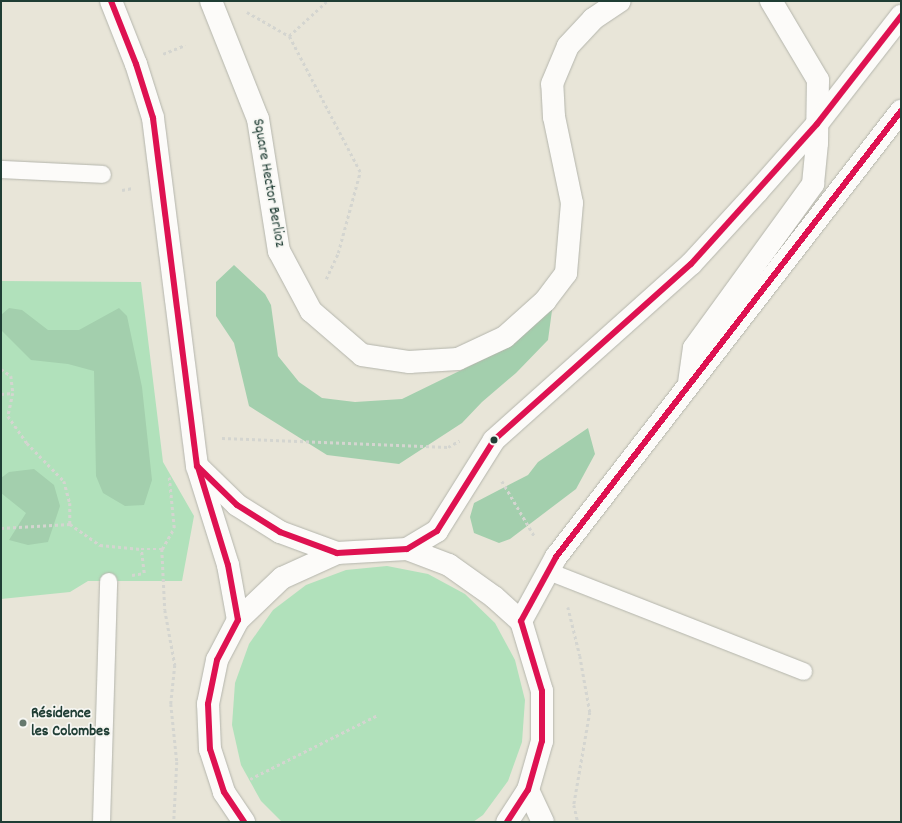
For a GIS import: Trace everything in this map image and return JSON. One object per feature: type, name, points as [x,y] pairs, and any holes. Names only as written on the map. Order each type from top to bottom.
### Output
[{"type":"street","points":[[111,1],[136,64],[153,118],[197,466],[228,565],[238,620]]},
{"type":"street","name":"Square Hector Berlioz","points":[[211,1],[258,119],[279,251],[311,311],[362,355],[409,362],[458,359],[505,337],[545,301],[566,273],[572,203],[554,117],[552,84],[568,46],[593,19],[620,1]]},
{"type":"street","points":[[689,383],[694,348],[813,184],[818,124],[818,80],[771,1]]},
{"type":"street","points":[[407,549],[437,531],[494,440],[691,264],[818,124],[901,16]]},
{"type":"street","points":[[521,621],[548,570],[689,383],[901,111]]},
{"type":"street","points":[[197,466],[237,505],[280,532],[337,553]]},
{"type":"street","points":[[241,820],[224,792],[210,749],[208,704],[217,660],[238,620],[282,578],[337,553],[407,549],[449,565],[494,597],[521,621],[542,691],[542,741],[528,790],[507,822]]},
{"type":"street","points":[[528,790],[543,822]]},
{"type":"lane","points":[[1,169],[102,174]]},
{"type":"lane","points":[[548,570],[803,671]]},
{"type":"lane","points":[[101,822],[108,581]]},
{"type":"path","points":[[289,36],[327,1]]},
{"type":"path","points":[[243,16],[248,11],[289,36],[360,172],[338,253],[311,311]]},
{"type":"path","points":[[160,55],[185,46]]},
{"type":"path","points":[[1,369],[11,376],[13,393],[8,416],[27,443],[64,481],[70,504],[70,524]]},
{"type":"path","points":[[1,394],[13,393]]},
{"type":"path","points":[[217,438],[448,447],[458,441]]},
{"type":"path","points":[[168,474],[174,528],[162,549],[165,610],[176,665],[171,704],[177,762],[174,822]]},
{"type":"path","points":[[501,480],[538,543]]},
{"type":"path","points":[[1,528],[70,524],[100,545],[141,549],[162,549]]},
{"type":"path","points":[[108,581],[144,573],[141,549]]},
{"type":"path","points":[[571,580],[567,608],[580,656],[590,712],[574,805],[578,822]]},
{"type":"path","points":[[224,792],[378,715]]},
{"type":"green space","points":[[234,265],[265,294],[271,305],[278,356],[299,382],[322,398],[355,402],[402,399],[488,357],[553,303],[548,340],[516,373],[482,402],[462,423],[399,464],[327,455],[249,406],[234,343],[216,316],[216,282]]},
{"type":"green space","points":[[1,281],[141,282],[163,462],[194,516],[182,581],[88,581],[70,592],[1,599]]},
{"type":"green space","points":[[9,308],[22,310],[48,330],[79,330],[119,308],[127,316],[142,387],[152,480],[144,505],[125,506],[103,493],[96,476],[94,371],[68,364],[31,360],[1,330],[1,315]]},
{"type":"green space","points":[[588,428],[595,454],[576,489],[510,539],[499,543],[474,533],[470,517],[474,503],[528,475],[538,462]]},
{"type":"green space","points":[[34,469],[54,485],[60,506],[48,542],[28,545],[9,540],[26,513],[1,493],[1,478],[9,472]]},
{"type":"green space","points":[[387,566],[428,574],[465,594],[495,623],[515,660],[525,700],[522,742],[508,781],[483,815],[473,822],[282,822],[261,801],[241,765],[232,725],[235,683],[249,644],[273,610],[306,585],[346,570]]},
{"type":"transit line","points":[[111,1],[136,64],[153,118],[197,466],[237,505],[280,532],[337,553],[407,549],[437,531],[494,440],[691,264],[817,124],[901,16]]},
{"type":"transit line","points":[[521,621],[556,557],[901,111]]},
{"type":"transit line","points":[[198,467],[228,565],[238,620]]},
{"type":"transit line","points":[[238,620],[217,660],[208,704],[210,749],[224,792],[244,822]]},
{"type":"transit line","points":[[507,822],[528,790],[542,741],[542,691],[521,621]]},
{"type":"place","name":"Résidence les Colombes","points":[[23,723]]}]
